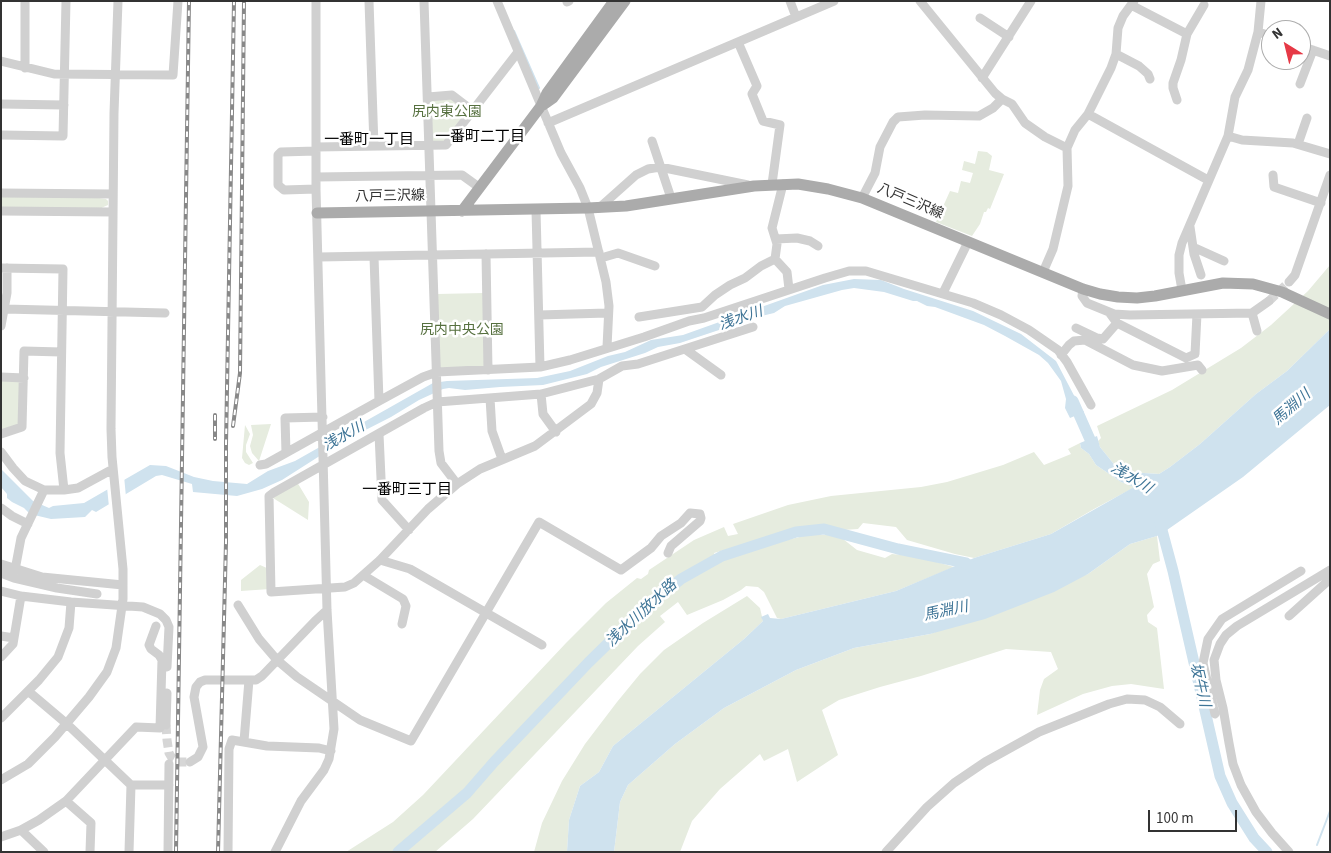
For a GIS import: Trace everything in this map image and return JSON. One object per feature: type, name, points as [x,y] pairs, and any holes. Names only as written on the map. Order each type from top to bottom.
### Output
[{"type":"main road","points":[[462,211],[541,106],[547,92],[614,1]]},
{"type":"main road","points":[[541,106],[553,98],[625,1]]},
{"type":"main road","name":"八戸三沢線","points":[[317,213],[594,208],[626,206],[754,186],[798,184],[828,189],[862,198],[1083,289],[1118,297],[1136,298],[1223,283],[1238,283],[1267,287],[1330,314]]},
{"type":"street","points":[[25,1],[25,68]]},
{"type":"street","points":[[1,135],[63,136],[66,1]]},
{"type":"street","points":[[1,780],[28,764],[67,724],[107,672],[116,648],[122,605],[124,569],[113,469],[111,429],[113,194],[118,1]]},
{"type":"street","points":[[1,61],[54,74],[173,75],[178,1]]},
{"type":"street","points":[[275,852],[301,801],[324,770],[331,750],[334,729],[326,587],[316,189],[316,1]]},
{"type":"street","points":[[369,1],[374,146]]},
{"type":"street","points":[[424,1],[439,451],[441,463],[457,484]]},
{"type":"street","points":[[497,1],[561,153],[580,188],[594,208],[609,306],[607,347]]},
{"type":"street","points":[[790,1],[796,17]]},
{"type":"street","points":[[548,122],[834,1]]},
{"type":"street","points":[[920,1],[982,78],[1002,99],[1012,104],[1025,123],[1045,137],[1066,148]]},
{"type":"street","points":[[982,78],[1032,1]]},
{"type":"street","points":[[1182,290],[1179,273],[1179,254],[1208,180],[1228,136],[1236,97],[1248,70],[1258,32],[1261,1]]},
{"type":"street","points":[[1043,272],[1053,249],[1068,186],[1066,148],[1075,130],[1088,114],[1111,68],[1116,54],[1118,28],[1123,16],[1132,3],[1187,34]]},
{"type":"street","points":[[1178,100],[1172,88],[1173,83],[1187,34],[1204,5]]},
{"type":"street","points":[[980,18],[1009,37]]},
{"type":"street","points":[[738,42],[757,86],[752,94],[763,121],[780,125],[777,184],[772,228],[777,244],[775,259],[786,272],[789,289]]},
{"type":"street","points":[[1300,84],[1313,50],[1330,56]]},
{"type":"street","points":[[316,189],[284,190],[278,185],[278,155],[281,152],[316,149],[446,145],[518,52]]},
{"type":"street","points":[[1116,54],[1139,66],[1150,78]]},
{"type":"street","points":[[428,97],[452,95],[473,111]]},
{"type":"street","points":[[862,198],[876,173],[880,146],[898,117],[925,115],[979,116],[993,108],[1002,99]]},
{"type":"street","points":[[1,104],[64,105]]},
{"type":"street","points":[[1088,114],[1208,180]]},
{"type":"street","points":[[1298,144],[1306,118]]},
{"type":"street","points":[[1228,136],[1242,140],[1293,142],[1330,154]]},
{"type":"street","points":[[652,141],[671,198]]},
{"type":"street","points":[[594,208],[636,175],[648,169],[660,167],[754,186]]},
{"type":"street","points":[[316,177],[462,175],[480,188]]},
{"type":"street","points":[[1273,175],[1274,187],[1321,203]]},
{"type":"street","points":[[1288,282],[1295,275],[1330,175]]},
{"type":"street","points":[[1,193],[113,194]]},
{"type":"street","points":[[1,210],[113,212]]},
{"type":"street","points":[[536,210],[540,367]]},
{"type":"street","points":[[1190,224],[1193,247],[1201,275]]},
{"type":"street","points":[[776,239],[797,238],[810,241],[818,246]]},
{"type":"street","points":[[943,293],[968,242]]},
{"type":"street","points":[[1193,247],[1224,261]]},
{"type":"street","points":[[319,258],[486,254],[600,255],[618,253],[655,266]]},
{"type":"street","points":[[486,254],[488,370]]},
{"type":"street","points":[[374,257],[379,401]]},
{"type":"street","points":[[639,316],[702,307],[730,285],[775,259]]},
{"type":"street","points":[[1,326],[5,309],[4,268],[63,268],[60,453],[64,490]]},
{"type":"street","points":[[260,465],[266,464],[323,434],[423,377],[437,372],[540,367],[570,360],[849,271],[866,271],[943,293],[1001,315],[1029,330],[1051,344],[1061,355],[1075,375],[1092,406]]},
{"type":"street","points":[[1083,289],[1082,296],[1084,300],[1109,312],[1130,315],[1252,313],[1269,301]]},
{"type":"street","points":[[5,309],[164,313]]},
{"type":"street","points":[[1109,312],[1117,322],[1186,358],[1195,354],[1197,314]]},
{"type":"street","points":[[539,315],[608,313]]},
{"type":"street","points":[[1252,313],[1257,332]]},
{"type":"street","points":[[1076,328],[1097,338],[1103,338],[1117,322]]},
{"type":"street","points":[[599,379],[597,393],[591,404],[535,446],[480,469],[457,484],[428,509],[380,560],[354,583],[345,587],[272,592],[269,496],[324,462],[379,434],[437,400],[541,394],[599,379],[622,366],[638,364],[753,327]]},
{"type":"street","points":[[1061,355],[1074,341],[1085,340],[1134,365],[1162,371],[1198,365],[1202,370]]},
{"type":"street","points":[[685,349],[721,375]]},
{"type":"street","points":[[1,434],[22,427],[24,351],[61,352]]},
{"type":"street","points":[[1,377],[24,378]]},
{"type":"street","points":[[541,394],[543,414],[556,432]]},
{"type":"street","points":[[490,398],[492,431],[502,460]]},
{"type":"street","points":[[286,453],[285,418],[322,417]]},
{"type":"street","points":[[379,434],[382,500],[409,530]]},
{"type":"street","points":[[1,452],[25,481],[42,494],[78,488],[113,469]]},
{"type":"street","points":[[15,570],[21,538],[42,494]]},
{"type":"street","points":[[1,508],[12,516],[29,520]]},
{"type":"street","points":[[238,605],[259,639],[277,660],[360,720],[411,741],[539,522],[621,570],[651,548],[660,536],[681,524],[690,513],[700,514],[700,521],[671,546],[668,553]]},
{"type":"street","points":[[380,560],[410,569],[542,645]]},
{"type":"street","points":[[1,564],[42,578],[123,585]]},
{"type":"street","points":[[1289,852],[1256,812],[1241,785],[1233,764],[1216,680],[1214,660],[1220,644],[1226,635],[1237,626],[1330,570]]},
{"type":"street","points":[[1215,714],[1203,662],[1208,639],[1222,620],[1301,571]]},
{"type":"street","points":[[1,573],[57,588],[97,594]]},
{"type":"street","points":[[363,575],[403,598],[406,606],[402,624]]},
{"type":"street","points":[[1289,616],[1330,579]]},
{"type":"street","points":[[1,591],[21,596],[71,602],[143,607],[160,614],[166,620],[169,627],[166,725]]},
{"type":"street","points":[[1,657],[13,644],[21,596]]},
{"type":"street","points":[[1,718],[50,668],[62,648],[68,628],[71,602]]},
{"type":"street","points":[[190,762],[198,757],[203,747],[194,697],[196,687],[205,680],[256,680],[327,610]]},
{"type":"street","points":[[1,837],[21,830],[40,820],[66,801],[136,727],[160,728],[162,660],[149,645],[156,626]]},
{"type":"street","points":[[1,636],[14,638]]},
{"type":"street","points":[[244,741],[249,680]]},
{"type":"street","points":[[28,691],[67,724],[131,785],[169,785]]},
{"type":"street","points":[[886,852],[927,807],[954,783],[984,762],[1039,732],[1126,699],[1146,700],[1160,707],[1180,724]]},
{"type":"street","points":[[228,852],[229,749],[232,740],[267,746],[331,750]]},
{"type":"street","points":[[168,852],[169,764]]},
{"type":"street","points":[[129,852],[131,785]]},
{"type":"street","points":[[66,801],[90,823],[90,852]]},
{"type":"street","points":[[21,830],[44,852]]},
{"type":"green space","name":"尻内東公園","points":[[451,97],[468,109],[445,141],[433,142],[431,100]]},
{"type":"green space","points":[[978,151],[987,152],[992,156],[989,170],[1004,174],[990,209],[988,208],[984,212],[980,224],[972,236],[936,222],[950,191],[958,193],[961,181],[970,183],[973,173],[962,170],[964,161],[975,164]]},
{"type":"green space","points":[[1,196],[99,198],[106,199],[108,205],[99,209],[1,207]]},
{"type":"green space","points":[[1330,265],[1330,329],[1287,371],[1256,394],[1200,444],[1159,474],[1128,472],[1117,468],[1100,447],[1098,441],[1101,438],[1097,426],[1172,390],[1241,348],[1271,325],[1308,291]]},
{"type":"green space","name":"尻内中央公園","points":[[484,293],[486,368],[440,369],[437,294]]},
{"type":"green space","points":[[1,380],[19,380],[19,424],[1,430]]},
{"type":"green space","points":[[271,424],[259,461],[252,453],[250,446],[253,435],[251,425]]},
{"type":"green space","points":[[245,425],[250,434],[246,445],[246,452],[253,463],[249,465],[242,458]]},
{"type":"green space","points":[[1080,443],[1081,448],[1089,454],[1096,465],[1121,482],[1135,487],[1051,534],[974,558],[907,540],[896,527],[863,523],[858,529],[843,530],[820,526],[796,529],[714,553],[717,561],[766,545],[808,535],[838,535],[857,550],[885,558],[892,554],[919,557],[954,567],[896,591],[781,619],[777,618],[764,592],[758,587],[746,586],[723,600],[687,615],[678,602],[660,616],[665,622],[638,646],[473,819],[435,852],[346,852],[393,822],[423,795],[606,603],[637,578],[641,579],[648,574],[649,570],[694,540],[724,527],[728,536],[738,534],[733,524],[788,505],[831,496],[921,487],[947,482],[1003,465],[1034,452],[1044,465],[1071,454],[1068,449]]},
{"type":"green space","points":[[297,482],[309,502],[308,520],[273,498]]},
{"type":"green space","points":[[1157,536],[1160,561],[1153,564],[1147,574],[1154,607],[1147,615],[1148,622],[1157,628],[1164,689],[1131,684],[1112,686],[1083,694],[1037,715],[1040,690],[1044,679],[1058,669],[1051,652],[1006,649],[839,700],[822,710],[838,755],[797,782],[788,749],[764,761],[760,754],[720,789],[692,821],[680,852],[614,852],[620,802],[628,785],[675,744],[724,708],[796,670],[854,648],[930,634],[1088,574],[1130,544]]},
{"type":"green space","points":[[260,565],[269,569],[270,589],[241,591],[241,580]]},
{"type":"green space","points":[[747,596],[760,608],[763,621],[744,639],[613,746],[599,772],[580,786],[569,820],[567,852],[534,852],[542,823],[562,781],[585,744],[640,674],[664,650]]},
{"type":"water","points":[[854,279],[881,280],[973,311],[1021,334],[1056,361],[1084,412],[1070,418],[1065,408],[1066,399],[1061,381],[1048,363],[1039,355],[1005,336],[984,325],[917,301],[884,292],[854,288],[785,306],[774,313],[749,319],[737,325],[680,343],[658,347],[601,367],[587,374],[543,385],[465,390],[443,389],[340,443],[282,480],[262,489],[237,496],[193,492],[192,484],[162,475],[156,476],[96,512],[92,510],[85,517],[51,519],[30,514],[7,498],[7,494],[1,487],[1,469],[33,501],[49,508],[84,503],[150,465],[166,466],[194,477],[213,481],[247,484],[268,471],[295,461],[433,383],[537,378],[570,371],[608,356],[625,352],[651,340],[683,335],[823,285]]},
{"type":"water","name":"馬淵川","points":[[1330,329],[1330,405],[1243,477],[1167,530],[1157,536],[1130,544],[1088,574],[1054,592],[985,619],[930,634],[854,648],[796,670],[724,708],[675,744],[628,785],[620,802],[614,852],[567,852],[569,820],[580,786],[599,772],[613,746],[744,639],[763,621],[761,617],[768,614],[770,618],[781,619],[896,591],[974,558],[1051,534],[1134,487],[1121,482],[1096,465],[1089,454],[1081,448],[1080,443],[1097,436],[1100,447],[1117,468],[1128,472],[1159,474],[1200,444],[1256,394],[1287,371]]},
{"type":"pier","points":[[124,476],[126,497],[109,507],[107,487]]},
{"type":"waterway","points":[[514,31],[539,88]]},
{"type":"waterway","name":"浅水川","points":[[1073,401],[1096,453]]},
{"type":"waterway","name":"坂牛川","points":[[1159,519],[1173,571],[1220,776],[1232,803],[1254,838],[1267,852]]},
{"type":"waterway","name":"浅水川放水路","points":[[398,852],[467,793],[588,663],[635,617],[681,579],[722,556],[796,532],[824,529],[898,549],[966,563],[976,570]]},
{"type":"waterway","points":[[1317,845],[1330,811]]},
{"type":"tunnel","points":[[1269,301],[1289,282]]},
{"type":"tunnel","points":[[166,725],[169,753],[172,758],[179,762],[190,762]]},
{"type":"railway","points":[[176,852],[189,1]]},
{"type":"railway","points":[[218,852],[226,542],[234,1]]},
{"type":"railway","points":[[233,426],[240,373],[244,1]]},
{"type":"railway","points":[[215,415],[215,439]]},
{"type":"district","name":"一番町二丁目","points":[[480,138]]},
{"type":"district","name":"一番町一丁目","points":[[369,141]]},
{"type":"district","name":"一番町三丁目","points":[[407,491]]}]
